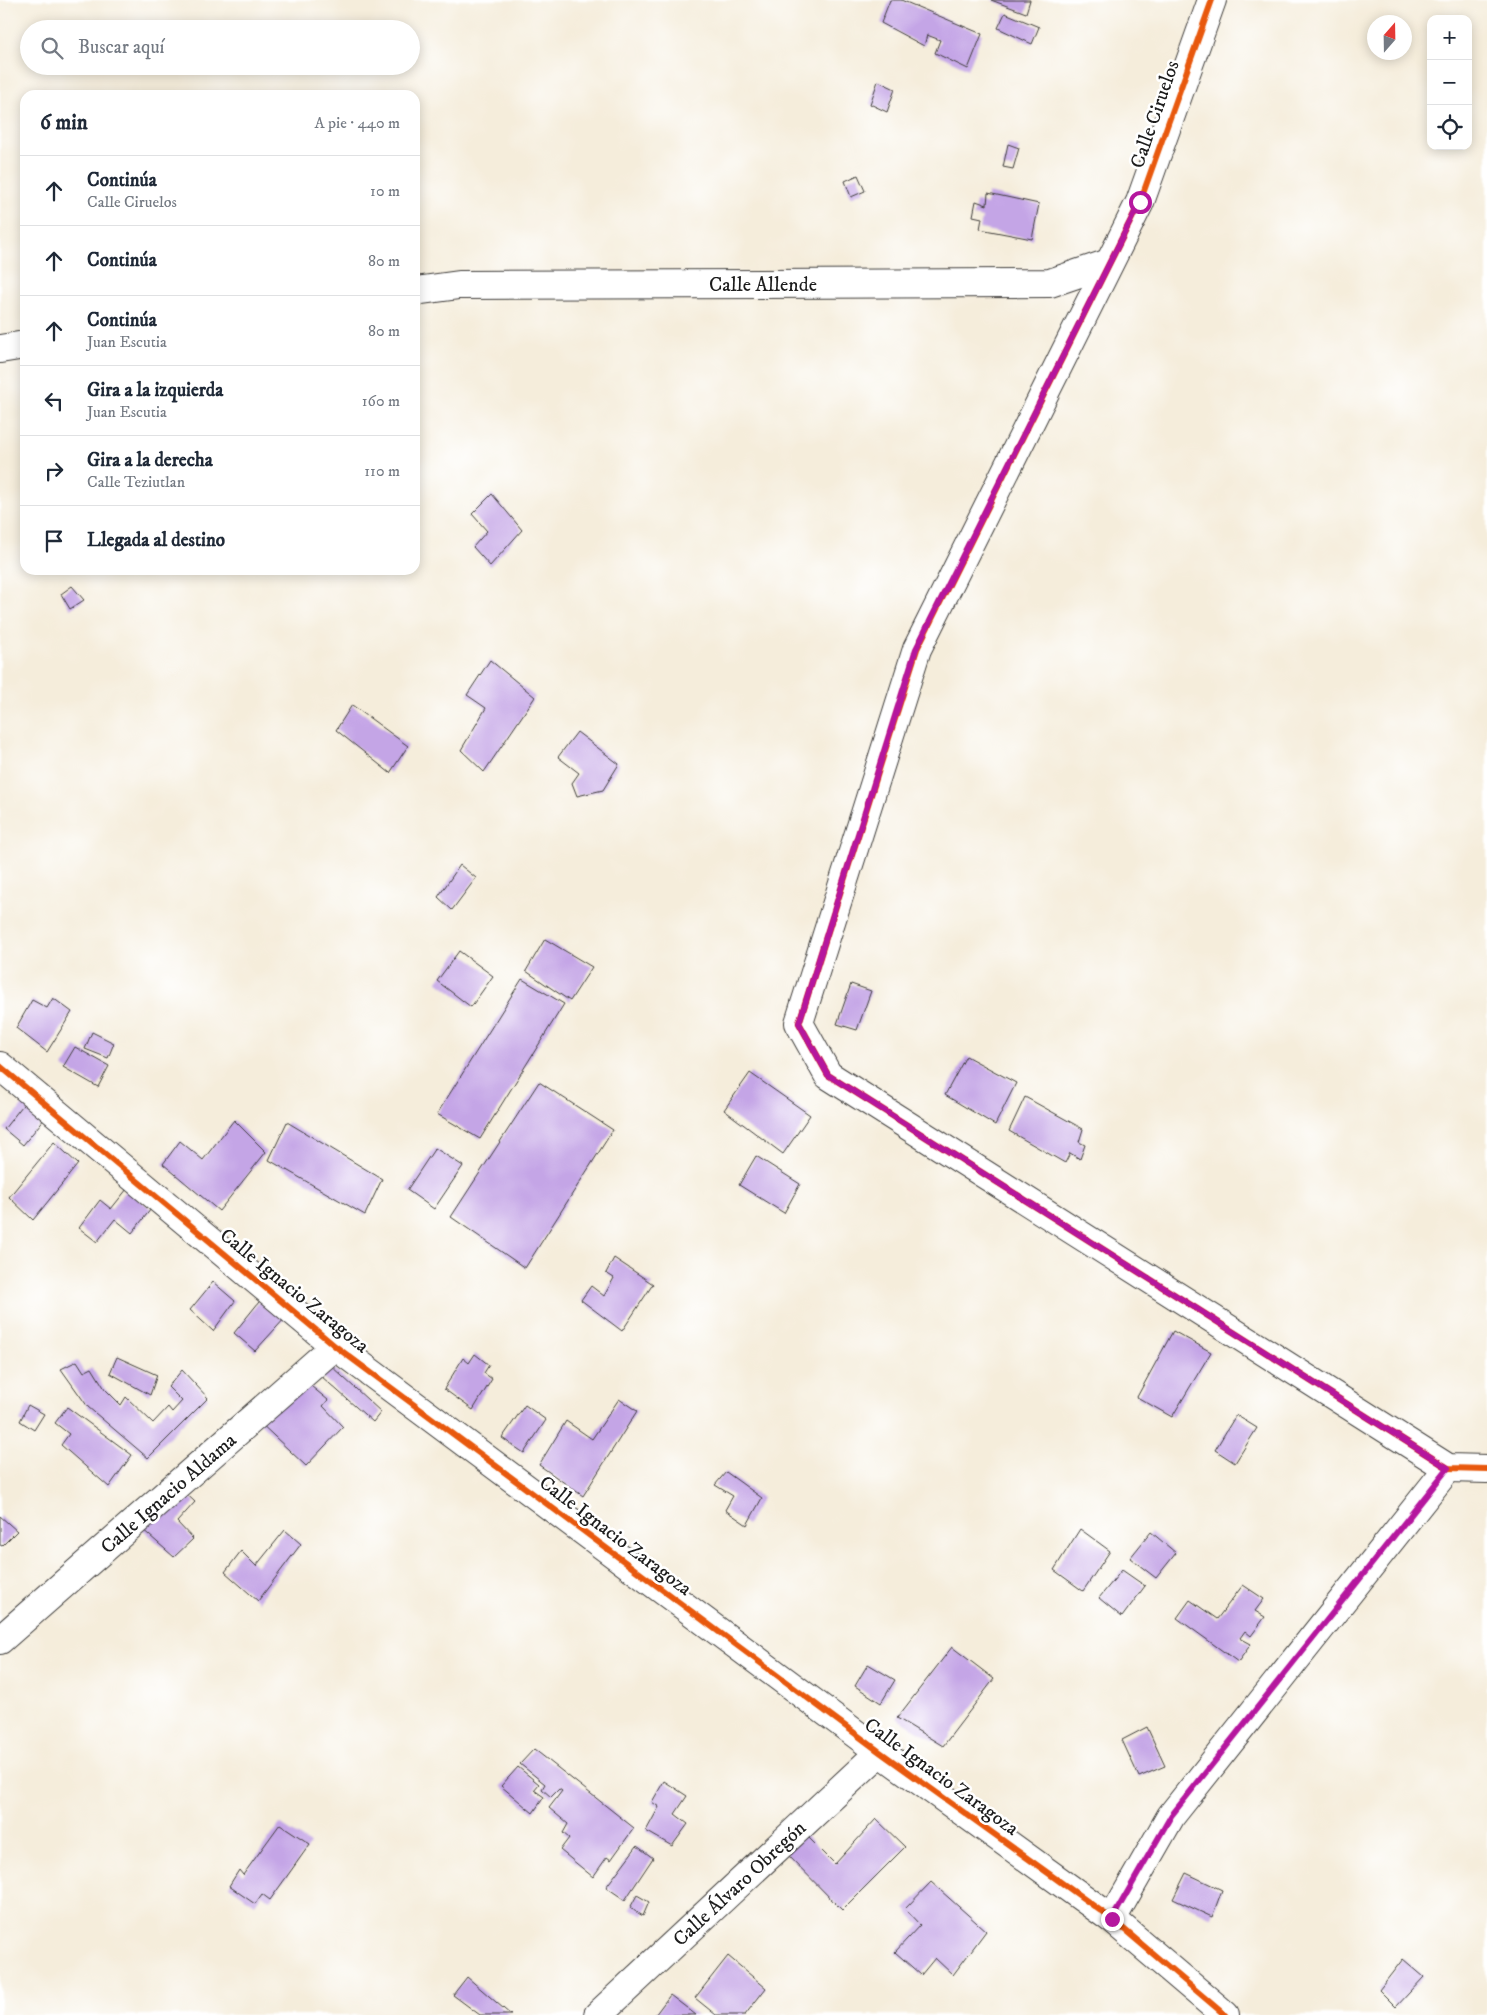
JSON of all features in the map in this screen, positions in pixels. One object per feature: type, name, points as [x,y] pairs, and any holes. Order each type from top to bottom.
[{"type":"street","name":"Calle Ciruelos","points":[[1212,0],[1140,202],[916,649],[799,1023],[828,1075],[1448,1468]]},
{"type":"street","name":"Calle Allende","points":[[420,291],[459,285],[1050,283],[1108,263]]},
{"type":"street","points":[[0,349],[20,346]]},
{"type":"street","name":"Calle Ignacio Zaragoza","points":[[0,1066],[335,1346],[880,1752],[1112,1919],[1225,2015]]},
{"type":"street","name":"Calle Ignacio Aldama","points":[[0,1640],[335,1346]]},
{"type":"street","points":[[1112,1919],[1171,1816],[1448,1468],[1487,1469]]},
{"type":"street","name":"Calle Álvaro Obregón","points":[[598,2015],[880,1752]]},
{"type":"building","points":[[890,0],[901,0],[982,34],[968,69],[935,53],[940,40],[927,35],[924,46],[881,23]]},
{"type":"building","points":[[991,0],[1030,0],[1026,13]]},
{"type":"building","points":[[1005,13],[1039,27],[1032,44],[998,28]]},
{"type":"building","points":[[878,81],[895,89],[887,112],[870,104]]},
{"type":"building","points":[[1008,144],[1019,148],[1013,169],[1003,167]]},
{"type":"building","points":[[858,175],[865,191],[851,197],[845,181]]},
{"type":"building","points":[[988,193],[1039,204],[1032,239],[980,229],[982,218],[973,216],[976,201],[987,205]]},
{"type":"building","points":[[492,494],[522,530],[490,566],[473,547],[487,531],[472,514]]},
{"type":"building","points":[[72,586],[84,600],[70,609],[61,594]]},
{"type":"building","points":[[490,660],[535,697],[484,772],[461,750],[486,708],[467,695]]},
{"type":"building","points":[[352,705],[408,746],[390,773],[336,730]]},
{"type":"building","points":[[577,732],[619,764],[603,790],[577,796],[572,783],[579,773],[558,757]]},
{"type":"building","points":[[460,865],[476,878],[452,910],[438,897]]},
{"type":"building","points":[[545,939],[592,967],[570,1001],[526,971]]},
{"type":"building","points":[[459,951],[493,976],[471,1007],[437,981]]},
{"type":"building","points":[[522,979],[564,1004],[480,1139],[437,1114]]},
{"type":"building","points":[[851,984],[871,991],[857,1030],[837,1024]]},
{"type":"building","points":[[53,998],[72,1012],[47,1052],[16,1028],[32,1000],[47,1008]]},
{"type":"building","points":[[92,1032],[114,1043],[108,1058],[85,1049]]},
{"type":"building","points":[[75,1047],[109,1066],[98,1087],[63,1067]]},
{"type":"building","points":[[966,1056],[1016,1083],[995,1125],[945,1095]]},
{"type":"building","points":[[750,1073],[810,1115],[783,1154],[724,1110]]},
{"type":"building","points":[[539,1082],[613,1130],[525,1268],[451,1217]]},
{"type":"building","points":[[1025,1097],[1083,1129],[1079,1142],[1085,1145],[1080,1159],[1070,1153],[1065,1163],[1009,1131]]},
{"type":"building","points":[[26,1101],[45,1118],[23,1145],[4,1129]]},
{"type":"building","points":[[234,1120],[266,1152],[219,1211],[163,1164],[180,1141],[203,1160]]},
{"type":"building","points":[[287,1122],[382,1179],[365,1215],[269,1160]]},
{"type":"building","points":[[54,1142],[78,1164],[33,1220],[9,1197]]},
{"type":"building","points":[[435,1148],[463,1166],[434,1209],[407,1190]]},
{"type":"building","points":[[756,1156],[800,1184],[784,1213],[739,1185]]},
{"type":"building","points":[[127,1189],[151,1209],[132,1233],[115,1219],[97,1242],[79,1228],[100,1200],[111,1209]]},
{"type":"building","points":[[614,1258],[653,1284],[622,1331],[581,1300],[591,1286],[604,1296],[614,1278],[606,1273]]},
{"type":"building","points":[[213,1282],[235,1301],[213,1331],[190,1310]]},
{"type":"building","points":[[263,1297],[286,1317],[255,1351],[234,1333]]},
{"type":"building","points":[[1173,1331],[1211,1352],[1172,1417],[1137,1397]]},
{"type":"building","points":[[475,1354],[489,1365],[484,1373],[492,1379],[473,1410],[444,1389],[463,1358],[469,1363]]},
{"type":"building","points":[[117,1357],[157,1375],[150,1395],[110,1373]]},
{"type":"building","points":[[77,1361],[84,1372],[92,1368],[105,1389],[121,1405],[126,1397],[153,1423],[168,1407],[172,1412],[182,1401],[168,1387],[182,1370],[208,1398],[148,1458],[88,1407],[61,1369]]},
{"type":"building","points":[[330,1365],[381,1412],[373,1422],[321,1376]]},
{"type":"building","points":[[306,1382],[328,1400],[323,1406],[343,1427],[306,1466],[258,1421]]},
{"type":"building","points":[[619,1399],[637,1411],[583,1496],[539,1465],[566,1421],[592,1439]]},
{"type":"building","points":[[28,1405],[44,1414],[34,1430],[20,1421]]},
{"type":"building","points":[[525,1405],[546,1420],[524,1453],[502,1438]]},
{"type":"building","points":[[67,1407],[132,1455],[109,1487],[61,1445],[69,1434],[55,1423]]},
{"type":"building","points":[[1236,1415],[1257,1428],[1235,1463],[1215,1450]]},
{"type":"building","points":[[726,1472],[762,1498],[747,1525],[725,1510],[733,1496],[715,1485]]},
{"type":"building","points":[[179,1487],[195,1502],[177,1522],[193,1539],[174,1557],[141,1528]]},
{"type":"building","points":[[0,1516],[17,1531],[2,1546],[0,1545]]},
{"type":"building","points":[[1080,1529],[1110,1551],[1083,1591],[1054,1570]]},
{"type":"building","points":[[285,1530],[301,1544],[258,1601],[225,1572],[241,1551],[256,1566]]},
{"type":"building","points":[[1151,1532],[1176,1553],[1156,1578],[1130,1558]]},
{"type":"building","points":[[1122,1570],[1145,1586],[1122,1617],[1099,1598]]},
{"type":"building","points":[[1243,1585],[1264,1599],[1255,1611],[1265,1617],[1251,1636],[1245,1631],[1240,1638],[1251,1644],[1238,1662],[1177,1618],[1190,1600],[1217,1619]]},
{"type":"building","points":[[952,1647],[994,1679],[943,1746],[897,1718]]},
{"type":"building","points":[[868,1664],[895,1680],[881,1703],[855,1686]]},
{"type":"building","points":[[1147,1727],[1165,1766],[1139,1777],[1122,1740]]},
{"type":"building","points":[[534,1749],[634,1828],[611,1860],[607,1857],[593,1877],[560,1850],[569,1838],[563,1833],[568,1824],[549,1808],[562,1791],[559,1789],[551,1797],[542,1789],[545,1784],[520,1764]]},
{"type":"building","points":[[518,1767],[539,1784],[534,1790],[544,1797],[533,1813],[501,1786]]},
{"type":"building","points":[[664,1781],[687,1796],[675,1814],[688,1824],[672,1846],[646,1831],[659,1807],[652,1802]]},
{"type":"building","points":[[876,1819],[905,1847],[842,1910],[782,1849],[802,1831],[835,1864]]},
{"type":"building","points":[[280,1824],[310,1844],[270,1900],[262,1894],[255,1904],[229,1886],[239,1870],[243,1875]]},
{"type":"building","points":[[637,1846],[653,1858],[625,1900],[606,1887]]},
{"type":"building","points":[[1186,1873],[1222,1890],[1212,1917],[1173,1899]]},
{"type":"building","points":[[931,1882],[986,1931],[953,1975],[935,1958],[921,1975],[895,1952],[920,1925],[905,1909]]},
{"type":"building","points":[[637,1895],[649,1902],[643,1916],[630,1908]]},
{"type":"building","points":[[728,1956],[766,1988],[745,2015],[716,2015],[695,1998]]},
{"type":"building","points":[[1403,1959],[1424,1977],[1396,2007],[1379,1990]]},
{"type":"building","points":[[467,1977],[511,2015],[480,2015],[453,1995]]},
{"type":"building","points":[[670,1995],[696,2015],[655,2015]]},
{"type":"cycle path","points":[[1212,0],[1140,202],[917,649],[799,1023],[828,1075],[1448,1468],[1487,1469]]},
{"type":"cycle path","points":[[0,1066],[335,1346],[880,1752],[1112,1919],[1225,2015]]},
{"type":"route","points":[[1112,1919],[1171,1816],[1448,1468],[828,1075],[799,1023],[916,649],[1140,202]]}]
